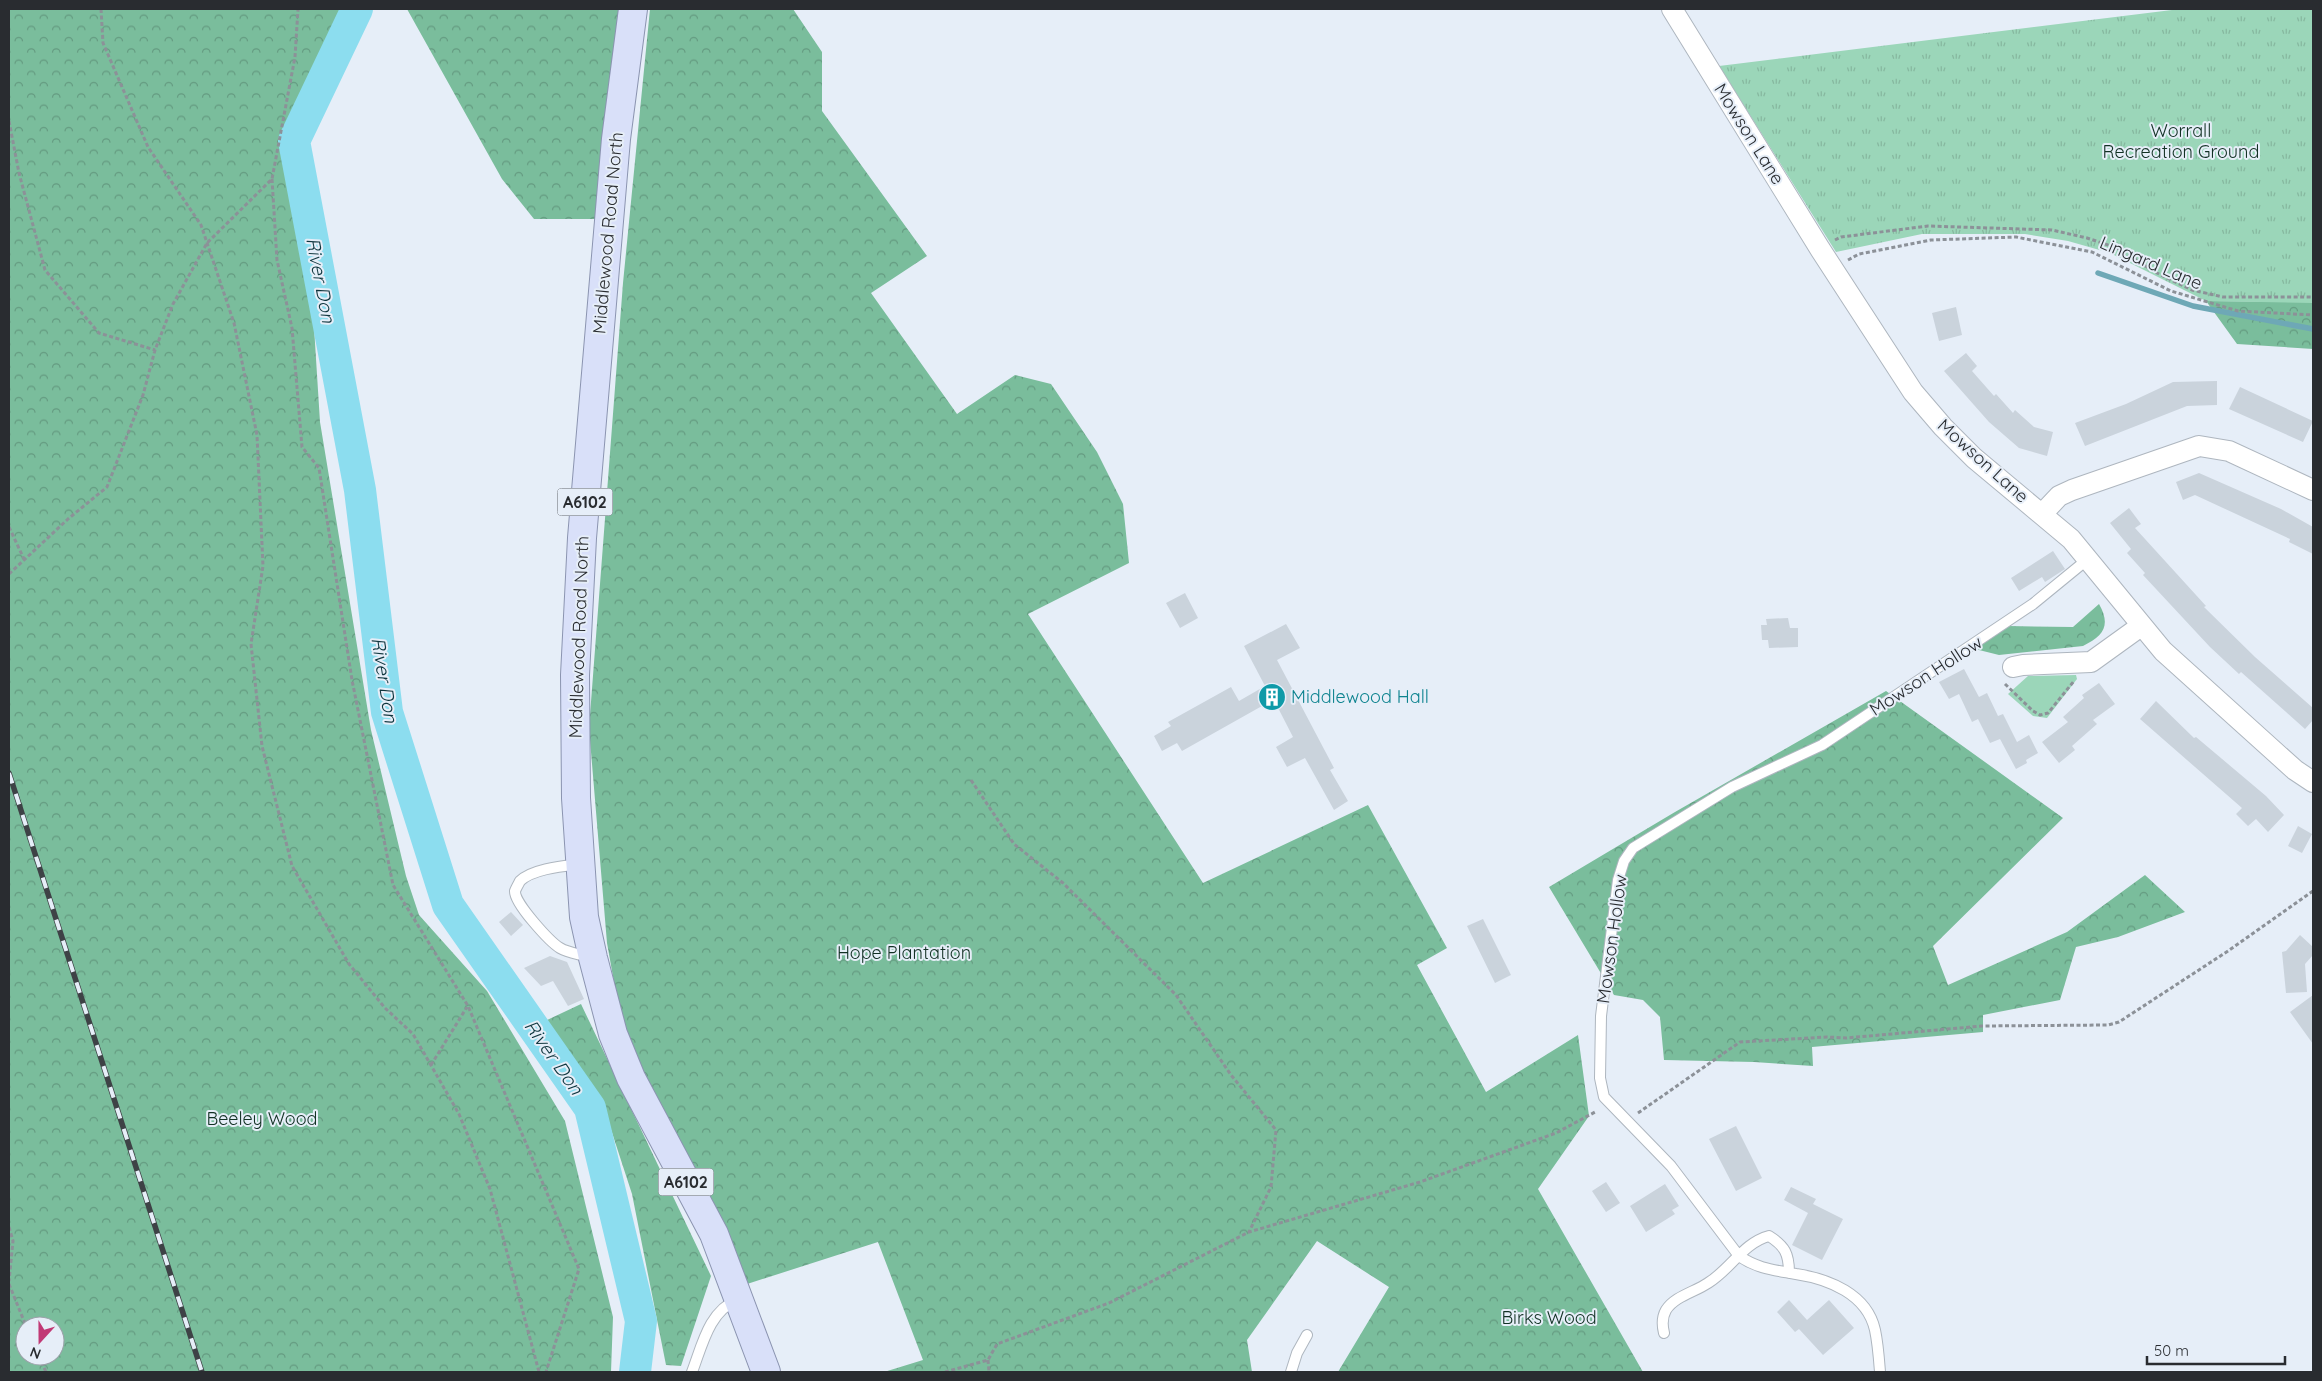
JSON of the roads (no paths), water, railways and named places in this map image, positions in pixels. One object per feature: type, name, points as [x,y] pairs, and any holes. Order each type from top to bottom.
[{"type":"main road","name":"Middlewood Road North","points":[[632,9],[616,139],[582,538],[575,675],[576,798],[584,917],[592,958],[613,1034],[631,1078],[714,1234],[739,1299]]},
{"type":"main road","name":"A6102","points":[[739,1299],[766,1372]]},
{"type":"street","name":"Mowson Lane","points":[[1672,9],[1820,249],[1913,392],[1974,458],[2071,539],[2163,651],[2294,770],[2313,782]]},
{"type":"street","points":[[2042,514],[2060,496],[2072,490],[2199,446],[2229,451],[2313,490]]},
{"type":"street","points":[[2013,667],[2090,662],[2100,658],[2141,626]]},
{"type":"lane","name":"Mowson Hollow","points":[[1880,1372],[1875,1329],[1868,1313],[1857,1300],[1831,1283],[1816,1277],[1768,1270],[1750,1264],[1739,1256],[1671,1166],[1604,1097],[1600,1078],[1601,1016],[1618,880],[1624,861],[1632,848],[1732,787],[1822,745],[2025,609],[2088,559]]},
{"type":"lane","points":[[580,864],[552,868],[528,876],[519,882],[515,891],[518,901],[552,943],[561,949],[592,958]]},
{"type":"lane","points":[[1664,1333],[1662,1324],[1666,1310],[1682,1297],[1708,1283],[1756,1240],[1770,1236],[1782,1244],[1789,1258],[1789,1273]]},
{"type":"lane","points":[[692,1372],[704,1340],[718,1313],[727,1304],[739,1299]]},
{"type":"lane","points":[[1291,1372],[1297,1353],[1307,1335]]},
{"type":"waterway","name":"River Don","points":[[357,9],[294,141],[360,490],[387,712],[448,905],[590,1108],[641,1321],[635,1372]]},
{"type":"waterway","points":[[2098,273],[2193,306],[2313,329]]},
{"type":"railway","points":[[9,773],[202,1372]]},
{"type":"place","name":"Middlewood Hall","points":[[1272,697]]},
{"type":"park label","name":"Worrall Recreation Ground","points":[[2181,141]]},
{"type":"park label","name":"Hope Plantation","points":[[904,953]]},
{"type":"park label","name":"Beeley Wood","points":[[262,1119]]},
{"type":"park label","name":"Birks Wood","points":[[1549,1318]]}]
